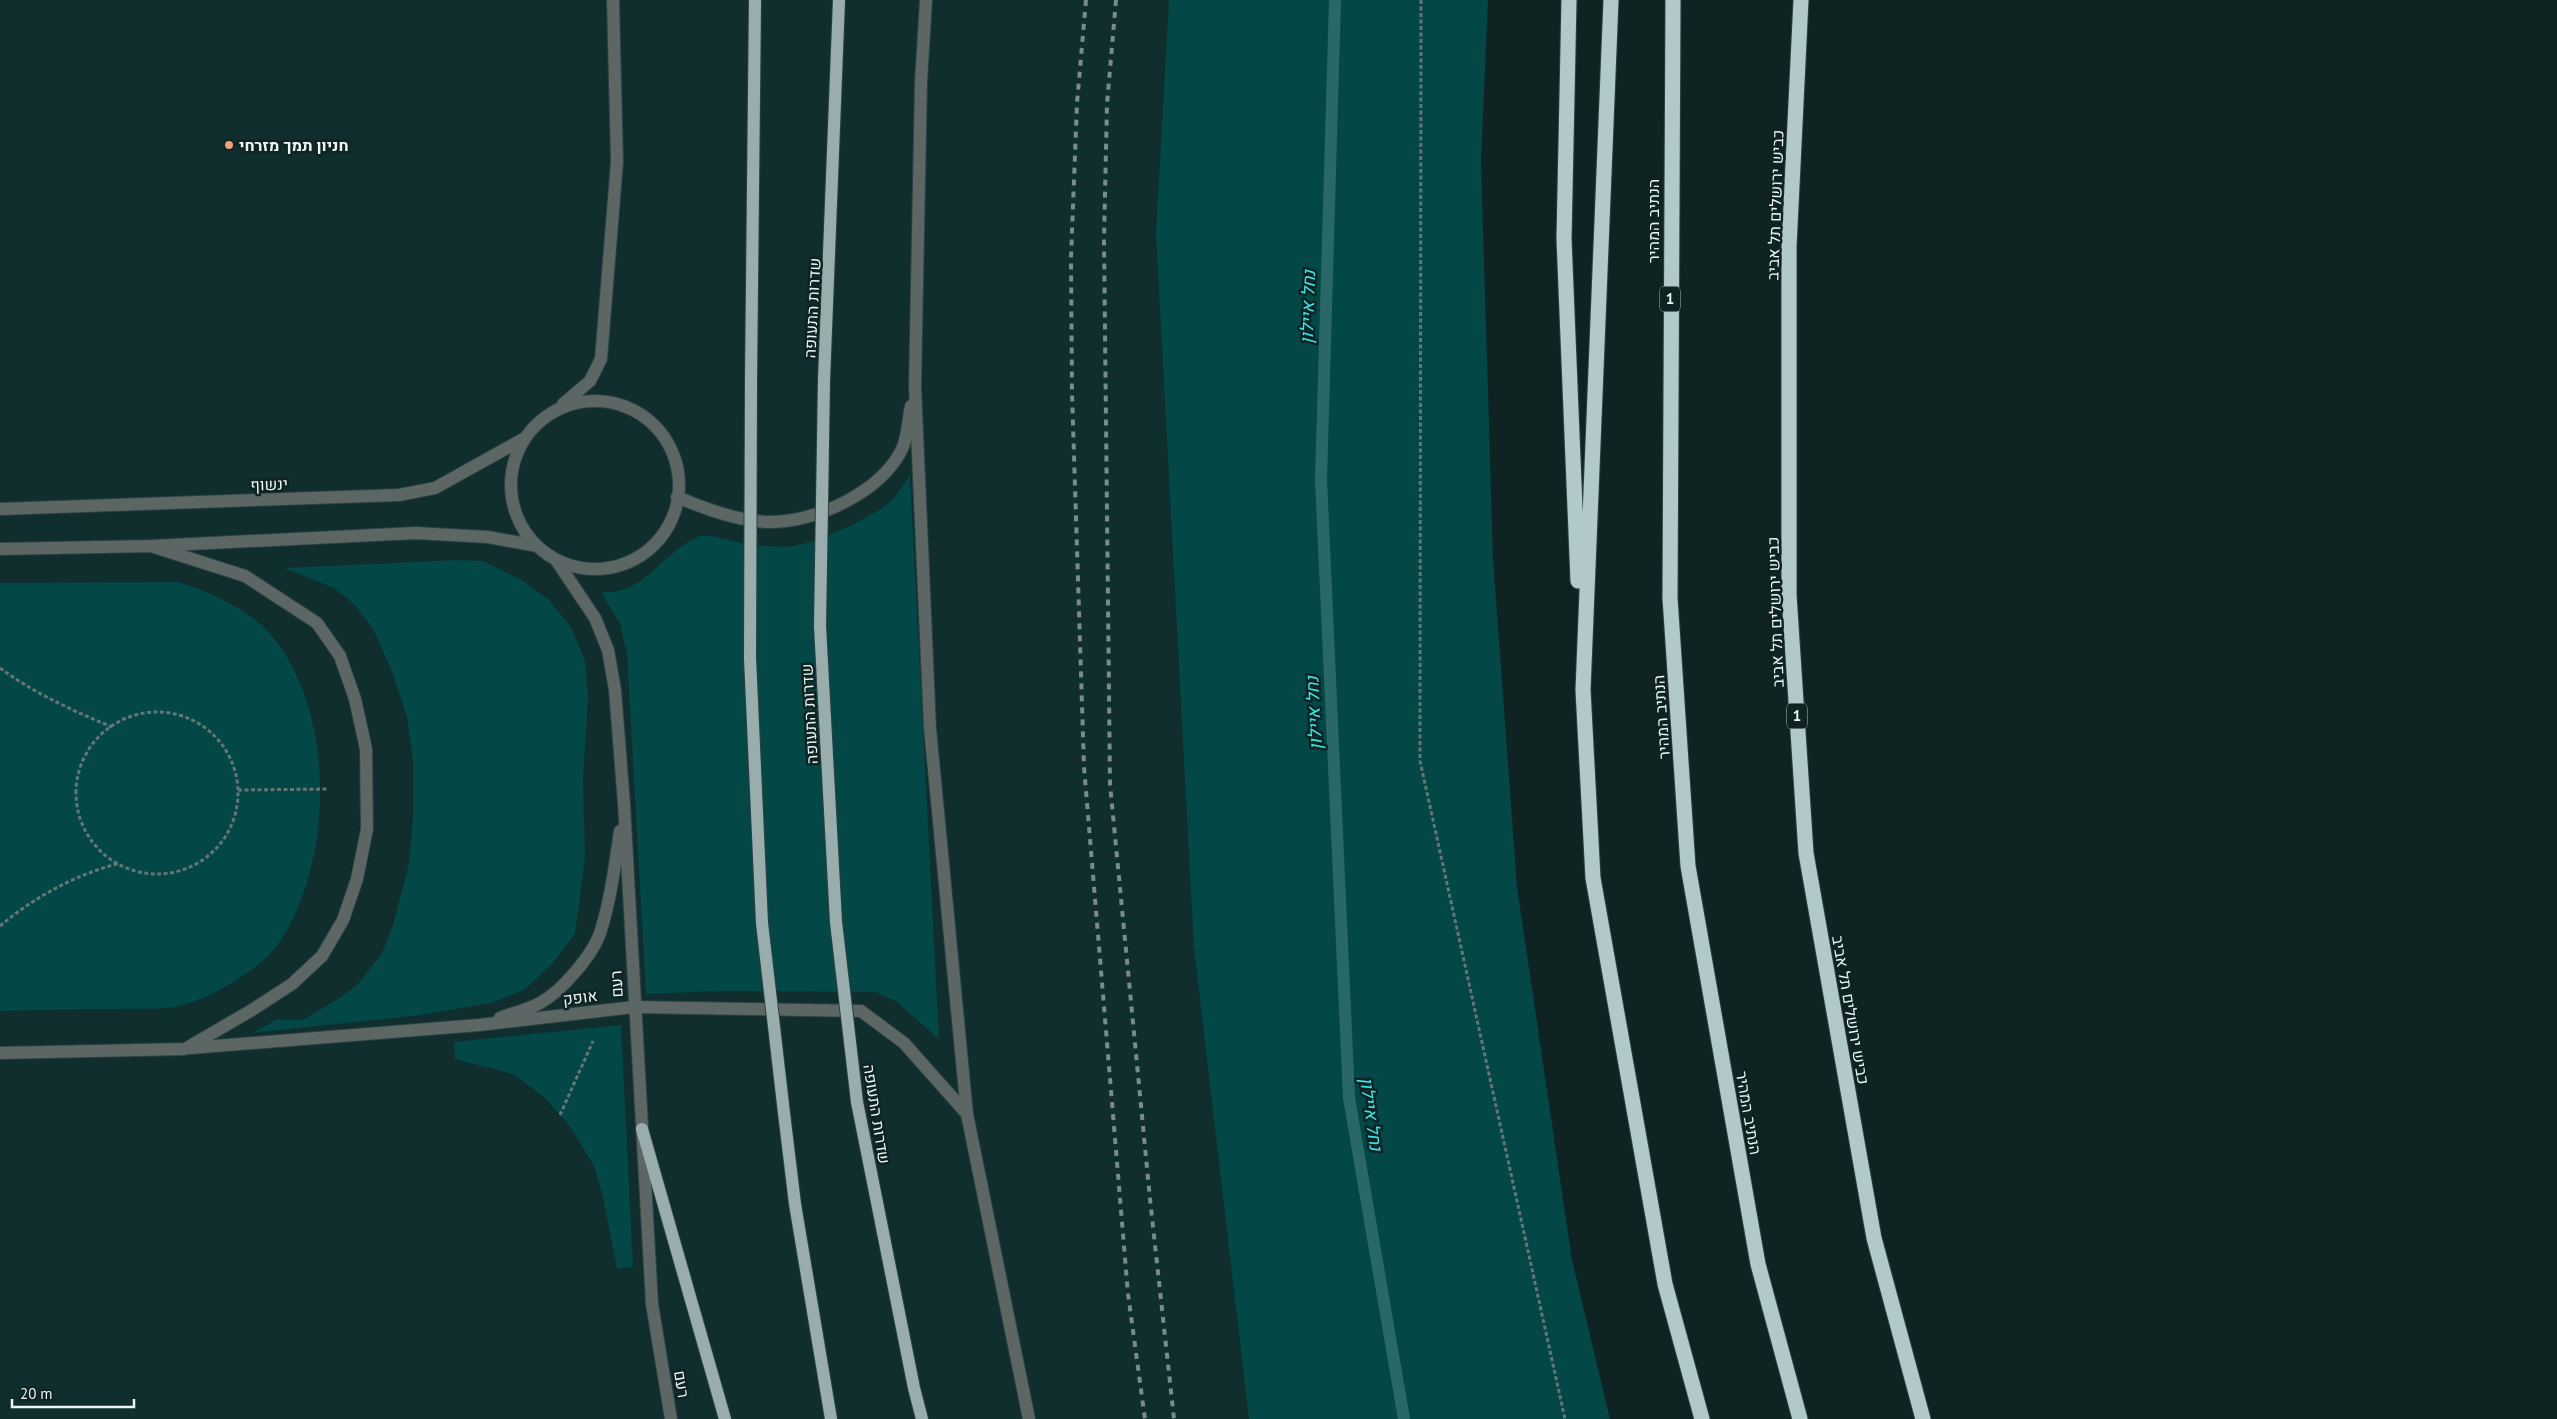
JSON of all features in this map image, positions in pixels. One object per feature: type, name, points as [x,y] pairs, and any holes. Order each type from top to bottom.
[{"type":"highway","points":[[1569,0],[1564,239],[1593,878],[1665,1284],[1702,1419]]},
{"type":"highway","points":[[1583,690],[1611,0]]},
{"type":"highway","name":"הנתיב המהיר","points":[[1673,0],[1670,598],[1688,866],[1758,1264],[1800,1419]]},
{"type":"highway","name":"כביש ירושלים תל אביב","points":[[1801,0],[1789,247],[1789,595],[1806,853],[1874,1238],[1924,1419]]},
{"type":"main road","points":[[755,0],[750,380],[750,658],[762,923],[795,1204],[831,1419]]},
{"type":"main road","name":"שדרות התעופה","points":[[839,0],[824,380],[820,626],[836,922],[857,1102],[904,1340],[922,1419]]},
{"type":"main road","points":[[642,1129],[725,1419]]},
{"type":"street","points":[[555,410],[573,402],[590,401],[615,404],[638,413],[657,428],[670,449],[678,472],[678,497],[672,519],[660,539],[643,554],[623,565],[593,569],[578,568],[556,560],[537,546],[522,528],[513,506],[510,482],[514,459],[525,438],[543,418],[590,381],[601,359],[617,162],[613,0]]},
{"type":"street","points":[[926,0],[921,82],[915,386],[930,728],[967,1114],[1029,1419]]},
{"type":"street","points":[[678,497],[710,511],[769,522],[811,515],[849,500],[881,478],[902,450],[915,386]]},
{"type":"street","name":"ינשוף","points":[[0,509],[399,495],[435,488],[525,438]]},
{"type":"street","points":[[0,549],[151,546],[415,533],[488,537],[537,546]]},
{"type":"street","points":[[151,546],[246,576],[317,623],[340,656],[355,699],[366,749],[367,829],[357,879],[342,920],[322,956],[292,984],[185,1049]]},
{"type":"street","name":"רעם","points":[[556,560],[595,618],[608,650],[615,690],[624,804],[652,1304],[671,1419]]},
{"type":"street","points":[[480,1025],[539,1003],[558,989],[581,964],[601,932],[610,893],[624,804]]},
{"type":"street","name":"אופק","points":[[0,1054],[185,1049],[480,1025],[634,1007],[862,1011],[904,1043],[967,1114]]},
{"type":"path","points":[[1421,0],[1420,761],[1565,1419]]},
{"type":"path","points":[[0,668],[16,680],[62,705],[112,727]]},
{"type":"path","points":[[149,713],[175,713],[192,719],[223,744],[232,763],[238,790],[230,829],[218,846],[199,862],[180,871],[155,876],[120,863],[102,853],[90,840],[82,823],[77,803],[78,784],[83,762],[95,742],[112,727],[126,719],[149,713]]},
{"type":"path","points":[[238,790],[329,789]]},
{"type":"path","points":[[0,926],[45,893],[82,876],[120,863]]},
{"type":"path","points":[[560,1115],[596,1034]]},
{"type":"shaded area","points":[[0,0],[1271,0],[1334,1419],[0,1419]]},
{"type":"shaded area","points":[[1169,0],[1488,0],[1481,161],[1493,558],[1517,887],[1572,1260],[1610,1419],[1249,1419],[1194,948],[1156,233]]},
{"type":"shaded area","points":[[910,475],[939,1039],[897,1002],[876,992],[722,991],[646,994],[627,654],[620,624],[601,592],[617,591],[630,587],[642,580],[686,543],[704,535],[776,547],[793,546],[817,540],[876,512],[895,497]]},
{"type":"shaded area","points":[[458,560],[483,561],[522,580],[548,599],[571,627],[585,660],[588,697],[583,779],[585,858],[575,934],[551,965],[524,990],[491,1003],[421,1015],[252,1033],[276,1020],[303,1020],[341,997],[358,984],[382,953],[393,925],[409,864],[413,817],[413,761],[407,717],[393,674],[373,629],[355,605],[334,588],[284,568]]},
{"type":"shaded area","points":[[178,582],[206,592],[234,606],[270,633],[297,677],[310,712],[318,751],[320,792],[318,832],[310,871],[298,908],[281,940],[260,963],[226,986],[189,1003],[160,1008],[0,1011],[0,583]]},
{"type":"shaded area","points":[[621,1025],[633,1267],[617,1268],[603,1197],[594,1166],[569,1125],[544,1097],[513,1074],[455,1059],[454,1042]]},
{"type":"waterway","name":"נחל איילון","points":[[1335,0],[1321,480],[1349,1098],[1404,1419]]},
{"type":"railway","points":[[1086,0],[1077,103],[1071,258],[1072,393],[1084,767],[1128,1294],[1145,1419]]},
{"type":"railway","points":[[1116,0],[1107,104],[1104,240],[1110,784],[1150,1199],[1174,1419]]},
{"type":"place","name":"חניון תמך מזרחי","points":[[229,145]]}]
